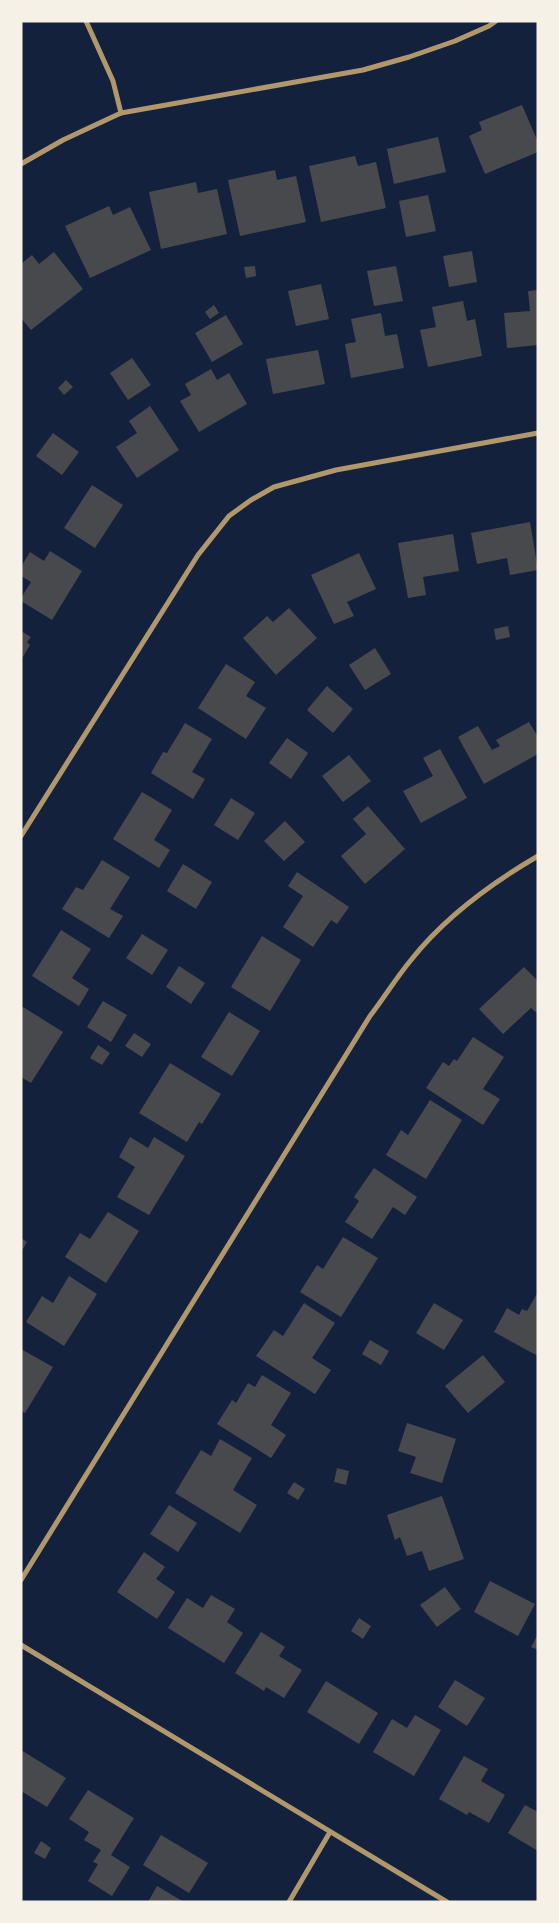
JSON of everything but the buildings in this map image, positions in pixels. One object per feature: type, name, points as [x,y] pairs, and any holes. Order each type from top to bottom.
[{"type":"street","points":[[86,21],[113,81],[121,113]]},
{"type":"street","points":[[21,164],[62,140],[121,113],[363,70],[446,44],[489,26],[496,21]]},
{"type":"street","points":[[21,836],[198,555],[229,516],[251,500],[274,487],[336,470],[538,433]]},
{"type":"street","points":[[21,1580],[370,1016],[411,960],[436,932],[468,902],[538,856]]},
{"type":"street","points":[[21,1645],[447,1902]]},
{"type":"street","points":[[289,1902],[330,1832]]}]
